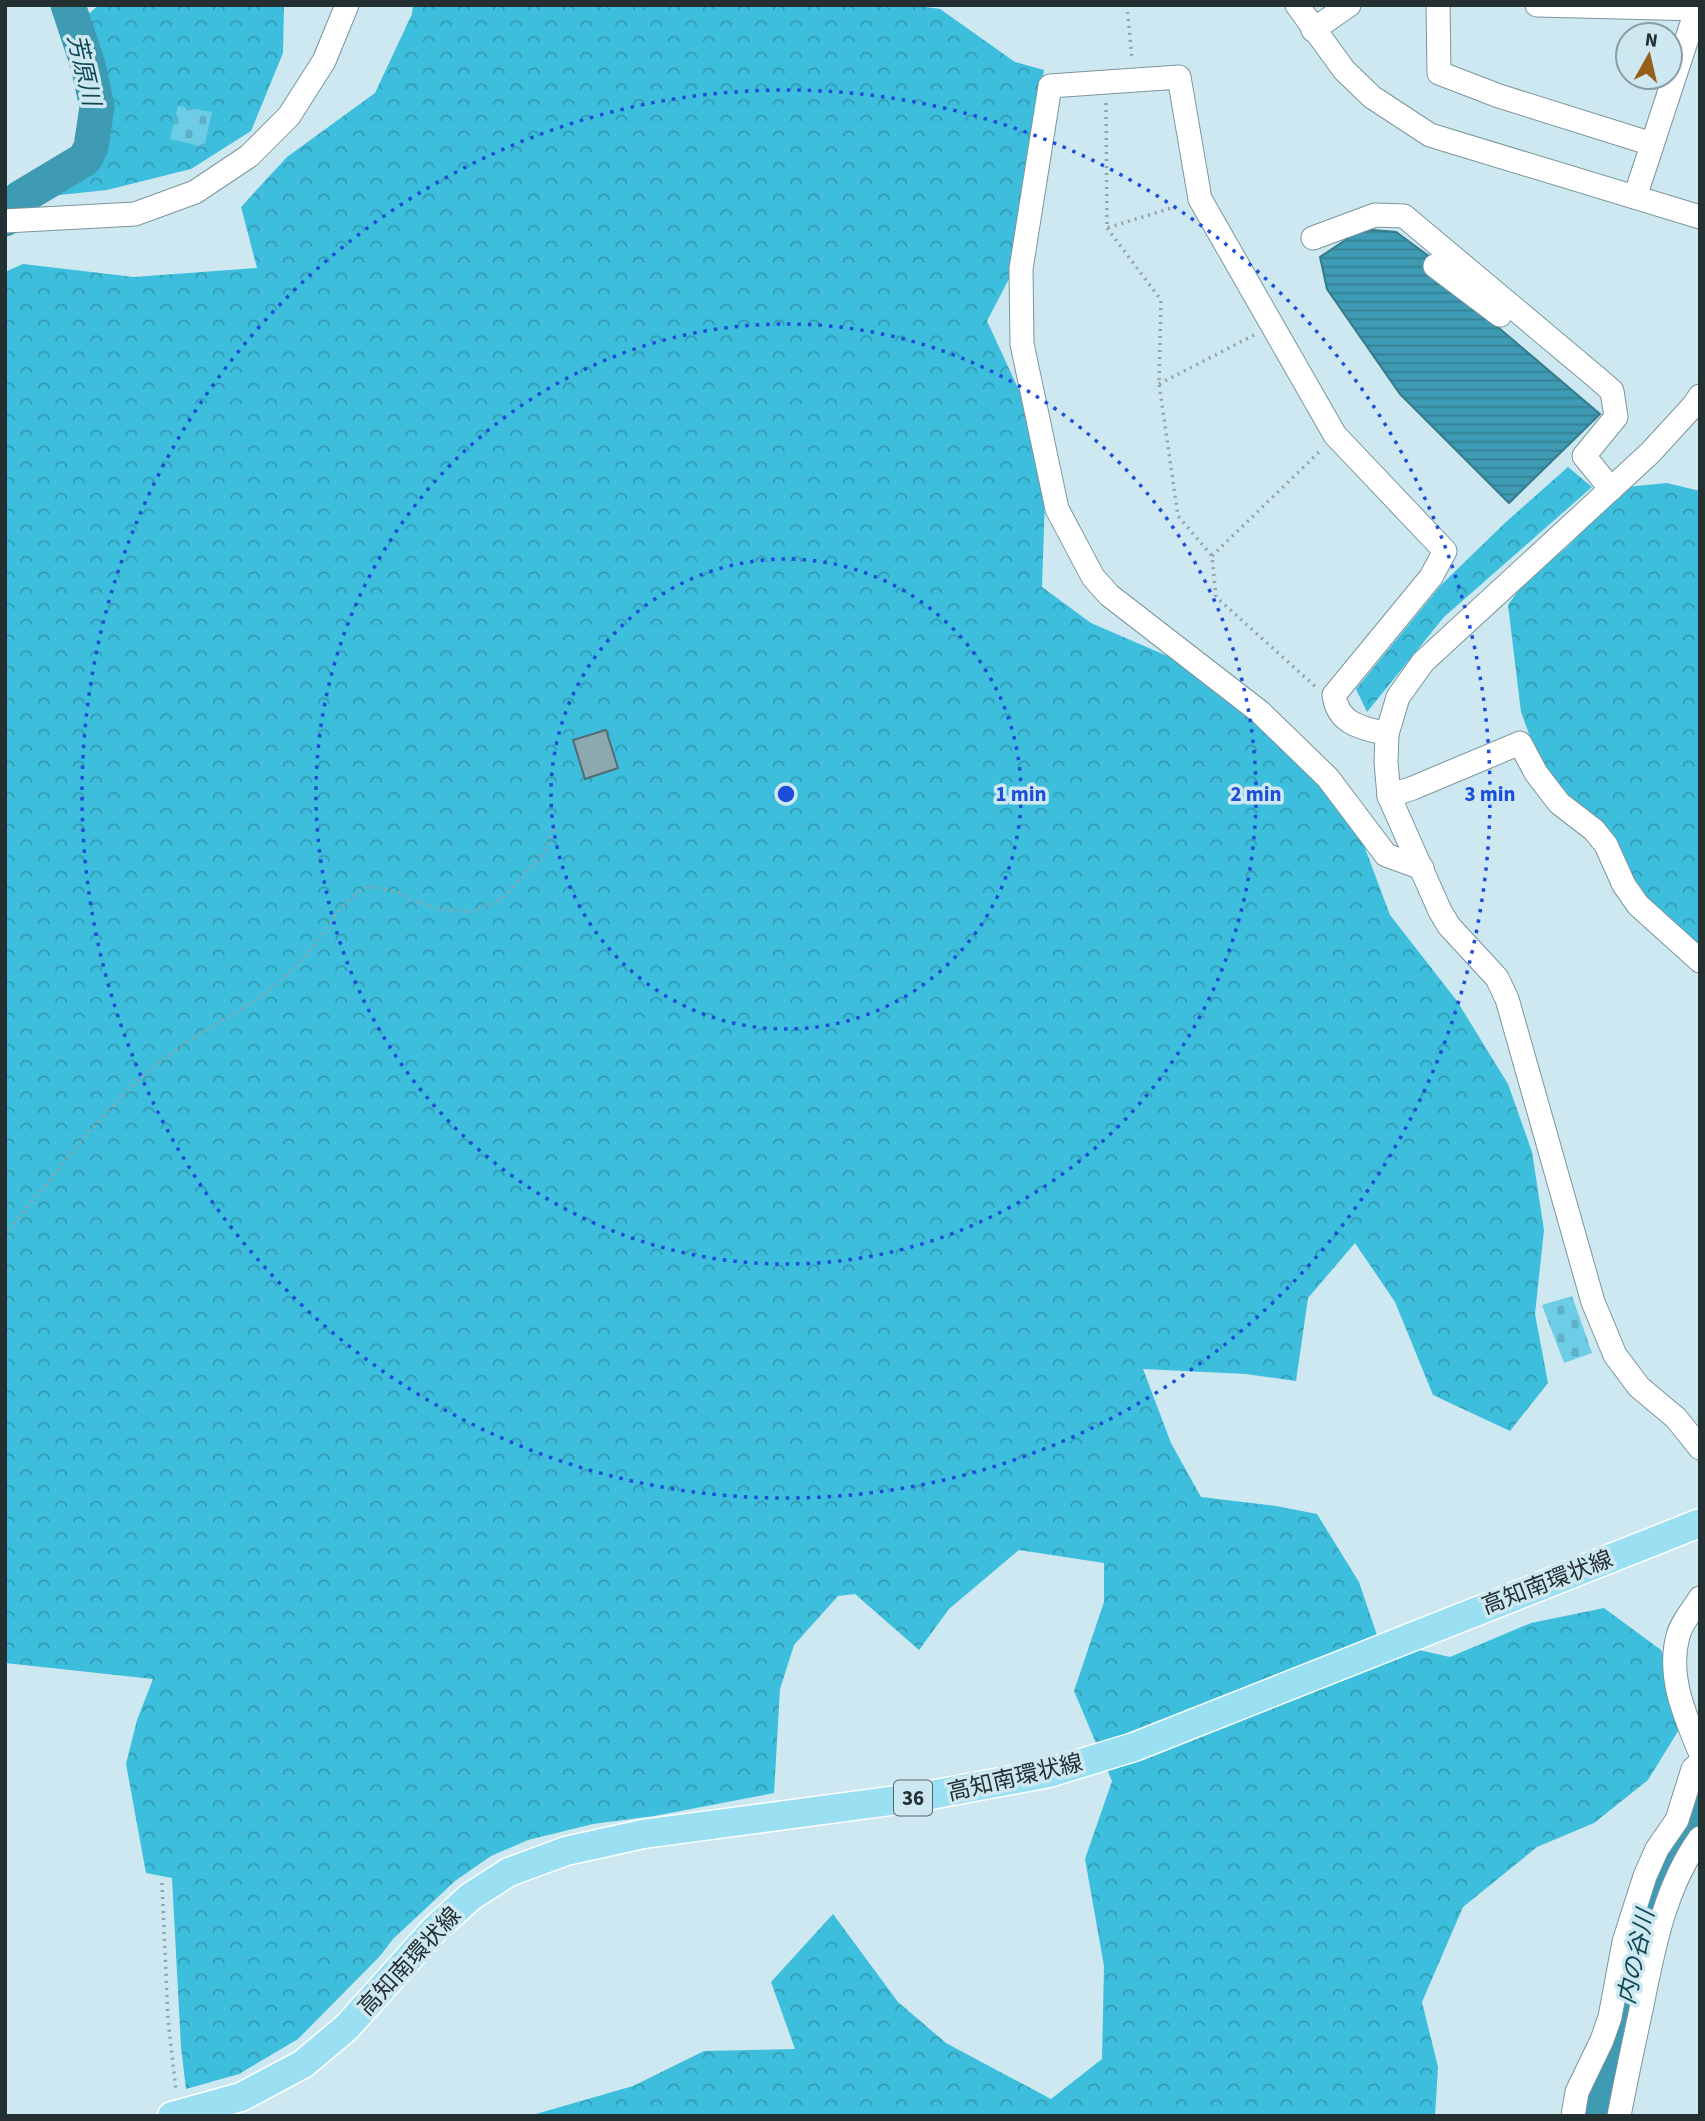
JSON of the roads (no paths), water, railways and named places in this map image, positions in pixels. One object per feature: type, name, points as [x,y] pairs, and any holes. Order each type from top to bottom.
[{"type":"main road","name":"高知南環状線","points":[[175,2115],[241,2097],[303,2064],[346,2028],[434,1930],[470,1897],[509,1872],[566,1851],[643,1834],[920,1797],[1049,1773],[1135,1747],[1700,1523]]},
{"type":"street","points":[[5,221],[135,214],[195,192],[249,156],[289,116],[324,61],[347,5]]},
{"type":"street","points":[[1297,5],[1344,70],[1372,97],[1430,135],[1700,217]]},
{"type":"street","points":[[1313,30],[1349,5]]},
{"type":"street","points":[[1438,5],[1439,74],[1499,96],[1652,144]]},
{"type":"street","points":[[1537,5],[1698,7],[1635,197]]},
{"type":"street","points":[[1387,734],[1357,728],[1336,708],[1334,695],[1431,577],[1445,551],[1335,435],[1200,199],[1179,77],[1049,86],[1021,269],[1022,344],[1057,509],[1093,577],[1109,596],[1260,712],[1328,778],[1386,855],[1422,868]]},
{"type":"street","points":[[1314,238],[1375,215],[1404,216],[1595,376],[1612,391],[1616,416],[1584,456],[1611,489]]},
{"type":"street","points":[[1435,267],[1589,381],[1595,376]]},
{"type":"street","points":[[1700,396],[1695,405],[1650,453],[1423,662],[1398,698],[1387,734],[1386,762],[1389,796],[1440,911],[1449,926],[1497,978],[1507,999],[1594,1302],[1615,1355],[1639,1387],[1676,1418],[1700,1448]]},
{"type":"street","points":[[1389,796],[1520,743],[1536,774],[1559,803],[1594,830],[1606,845],[1624,886],[1638,905],[1699,959]]},
{"type":"street","points":[[1700,1598],[1678,1635],[1676,1657],[1679,1700],[1700,1752]]},
{"type":"street","points":[[1573,2116],[1577,2092],[1610,2017],[1624,1942],[1645,1876],[1657,1849],[1677,1819],[1693,1769],[1700,1763]]},
{"type":"street","points":[[1619,2116],[1650,1963],[1664,1909],[1684,1860],[1700,1838]]},
{"type":"waterway","name":"芳原川","points":[[5,219],[20,198],[85,159],[91,147],[97,107],[88,65],[68,5]]},
{"type":"waterway","name":"内の谷川","points":[[1588,2116],[1604,2080],[1623,2020],[1644,1910],[1669,1852],[1700,1806]]}]
